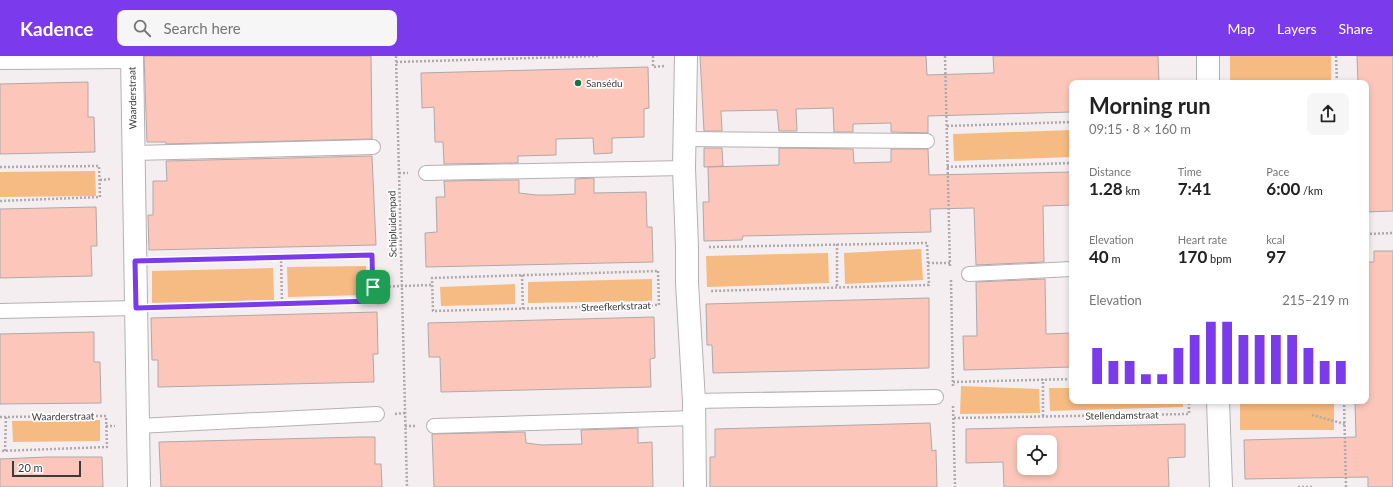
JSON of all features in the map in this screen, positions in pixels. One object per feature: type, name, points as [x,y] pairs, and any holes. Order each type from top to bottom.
[{"type":"street","points":[[686,56],[684,168],[694,409],[695,487]]},
{"type":"street","points":[[1208,56],[1208,80]]},
{"type":"street","name":"Waarderstraat","points":[[132,59],[140,487]]},
{"type":"street","points":[[1218,404],[1220,487]]},
{"type":"lane","points":[[0,62],[132,59]]},
{"type":"lane","points":[[684,139],[927,141]]},
{"type":"lane","points":[[133,153],[373,147]]},
{"type":"lane","points":[[426,173],[684,168]]},
{"type":"lane","points":[[969,274],[1069,269]]},
{"type":"lane","points":[[0,311],[136,308]]},
{"type":"lane","points":[[434,426],[694,409],[936,397]]},
{"type":"lane","points":[[138,426],[377,414]]},
{"type":"path","name":"Schipluidenpad","points":[[396,56],[407,487]]},
{"type":"path","points":[[396,62],[600,56]]},
{"type":"path","points":[[1336,56],[1337,80]]},
{"type":"path","points":[[947,126],[1069,122]]},
{"type":"path","points":[[947,167],[1069,163]]},
{"type":"path","points":[[0,167],[99,166],[100,198],[0,201]]},
{"type":"path","points":[[1369,234],[1393,233]]},
{"type":"path","points":[[687,247],[927,243],[929,285],[688,292]]},
{"type":"path","points":[[837,244],[837,288]]},
{"type":"path","points":[[135,261],[372,255],[373,287],[373,301],[136,308]]},
{"type":"path","points":[[281,257],[282,303]]},
{"type":"path","points":[[928,263],[950,262]]},
{"type":"path","name":"Streefkerkstraat","points":[[658,271],[659,305],[433,311],[432,285],[432,278],[658,271]]},
{"type":"path","points":[[522,275],[523,309]]},
{"type":"path","name":"Streefkerkstraat","points":[[373,287],[432,285]]},
{"type":"path","points":[[1043,379],[1043,416]]},
{"type":"path","points":[[953,382],[1069,379]]},
{"type":"path","name":"Stellendamstraat","points":[[954,418],[1189,414],[1189,404]]},
{"type":"path","points":[[1344,404],[1346,487]]},
{"type":"path","points":[[1312,415],[1345,424]]},
{"type":"path","name":"Waarderstraat","points":[[0,417],[106,416],[107,447],[0,451]]},
{"type":"path","points":[[5,451],[6,417]]},
{"type":"path","points":[[1298,487],[1313,487]]},
{"type":"shaded area","points":[[1230,56],[1331,56],[1331,80],[1230,80]]},
{"type":"shaded area","points":[[1069,130],[1069,157],[954,161],[953,134]]},
{"type":"shaded area","points":[[95,171],[96,196],[0,197],[0,172]]},
{"type":"shaded area","points":[[921,249],[923,280],[845,284],[844,253]]},
{"type":"shaded area","points":[[828,253],[829,283],[707,287],[706,256]]},
{"type":"shaded area","points":[[366,266],[366,295],[288,297],[287,267]]},
{"type":"shaded area","points":[[273,268],[274,300],[152,303],[152,271]]},
{"type":"shaded area","points":[[652,279],[652,301],[528,303],[528,282]]},
{"type":"shaded area","points":[[515,284],[515,304],[441,306],[440,287]]},
{"type":"shaded area","points":[[961,386],[1039,389],[1040,413],[960,414]]},
{"type":"shaded area","points":[[1049,388],[1069,388],[1069,404],[1183,404],[1183,407],[1050,411]]},
{"type":"shaded area","points":[[1240,404],[1334,404],[1334,430],[1240,430]]},
{"type":"shaded area","points":[[100,420],[100,441],[13,442],[12,421]]},
{"type":"building","points":[[144,56],[371,56],[372,139],[166,144],[166,142],[147,142]]},
{"type":"building","points":[[700,56],[926,56],[927,75],[994,73],[993,56],[1158,56],[1159,80],[1069,80],[1069,112],[928,116],[928,133],[891,132],[891,123],[853,124],[853,132],[834,132],[833,108],[796,109],[797,131],[779,131],[777,110],[721,111],[722,131],[704,131]]},
{"type":"building","points":[[1357,56],[1393,56],[1393,211],[1369,212],[1369,80],[1358,80]]},
{"type":"building","points":[[648,67],[649,108],[644,109],[644,137],[612,138],[612,153],[594,154],[593,138],[556,139],[556,155],[518,156],[518,163],[444,164],[443,142],[435,142],[434,107],[422,108],[421,73]]},
{"type":"building","points":[[88,82],[88,117],[94,117],[95,152],[0,154],[0,84]]},
{"type":"building","points":[[704,148],[722,148],[723,166],[704,167]]},
{"type":"building","points":[[779,148],[853,149],[854,163],[891,162],[891,149],[928,149],[929,175],[1069,172],[1069,205],[1043,206],[1044,262],[976,265],[974,208],[930,209],[931,232],[743,236],[742,240],[704,241],[703,202],[709,202],[708,167],[779,165]]},
{"type":"building","points":[[372,156],[376,245],[149,250],[148,215],[153,215],[153,181],[167,181],[166,161]]},
{"type":"building","points":[[594,178],[594,193],[646,192],[647,227],[652,227],[653,262],[426,267],[425,233],[437,232],[436,197],[445,197],[444,181],[519,180],[519,193],[551,195],[575,194],[575,179]]},
{"type":"building","points":[[96,207],[97,246],[91,246],[92,276],[0,278],[0,209]]},
{"type":"building","points":[[1374,251],[1393,251],[1393,487],[1368,487],[1368,477],[1245,479],[1244,440],[1356,437],[1355,404],[1369,404],[1369,262],[1374,262]]},
{"type":"building","points":[[1045,279],[1046,334],[1069,333],[1069,367],[964,370],[963,336],[977,336],[976,282]]},
{"type":"building","points":[[929,298],[929,368],[713,373],[712,345],[707,345],[706,304]]},
{"type":"building","points":[[377,312],[378,354],[373,354],[374,382],[158,387],[158,360],[152,360],[151,318]]},
{"type":"building","points":[[654,317],[655,358],[650,359],[651,387],[441,392],[440,357],[429,357],[428,323]]},
{"type":"building","points":[[94,332],[94,362],[100,362],[101,403],[0,404],[0,334]]},
{"type":"building","points":[[930,423],[932,451],[936,450],[937,487],[710,487],[710,457],[715,457],[715,429]]},
{"type":"building","points":[[1185,424],[1185,457],[1168,458],[1169,487],[1004,487],[1003,462],[966,463],[966,429]]},
{"type":"building","points":[[638,428],[638,443],[652,442],[653,487],[434,487],[432,434],[525,432],[526,443],[542,445],[582,444],[581,430]]},
{"type":"building","points":[[375,437],[375,464],[381,464],[382,487],[161,487],[159,442]]},
{"type":"building","points":[[102,457],[103,487],[0,487],[0,459]]},
{"type":"place","name":"Sansédu","points":[[578,83]]},
{"type":"route","points":[[372,255],[373,287],[373,301],[136,308],[135,261],[372,255]]}]
